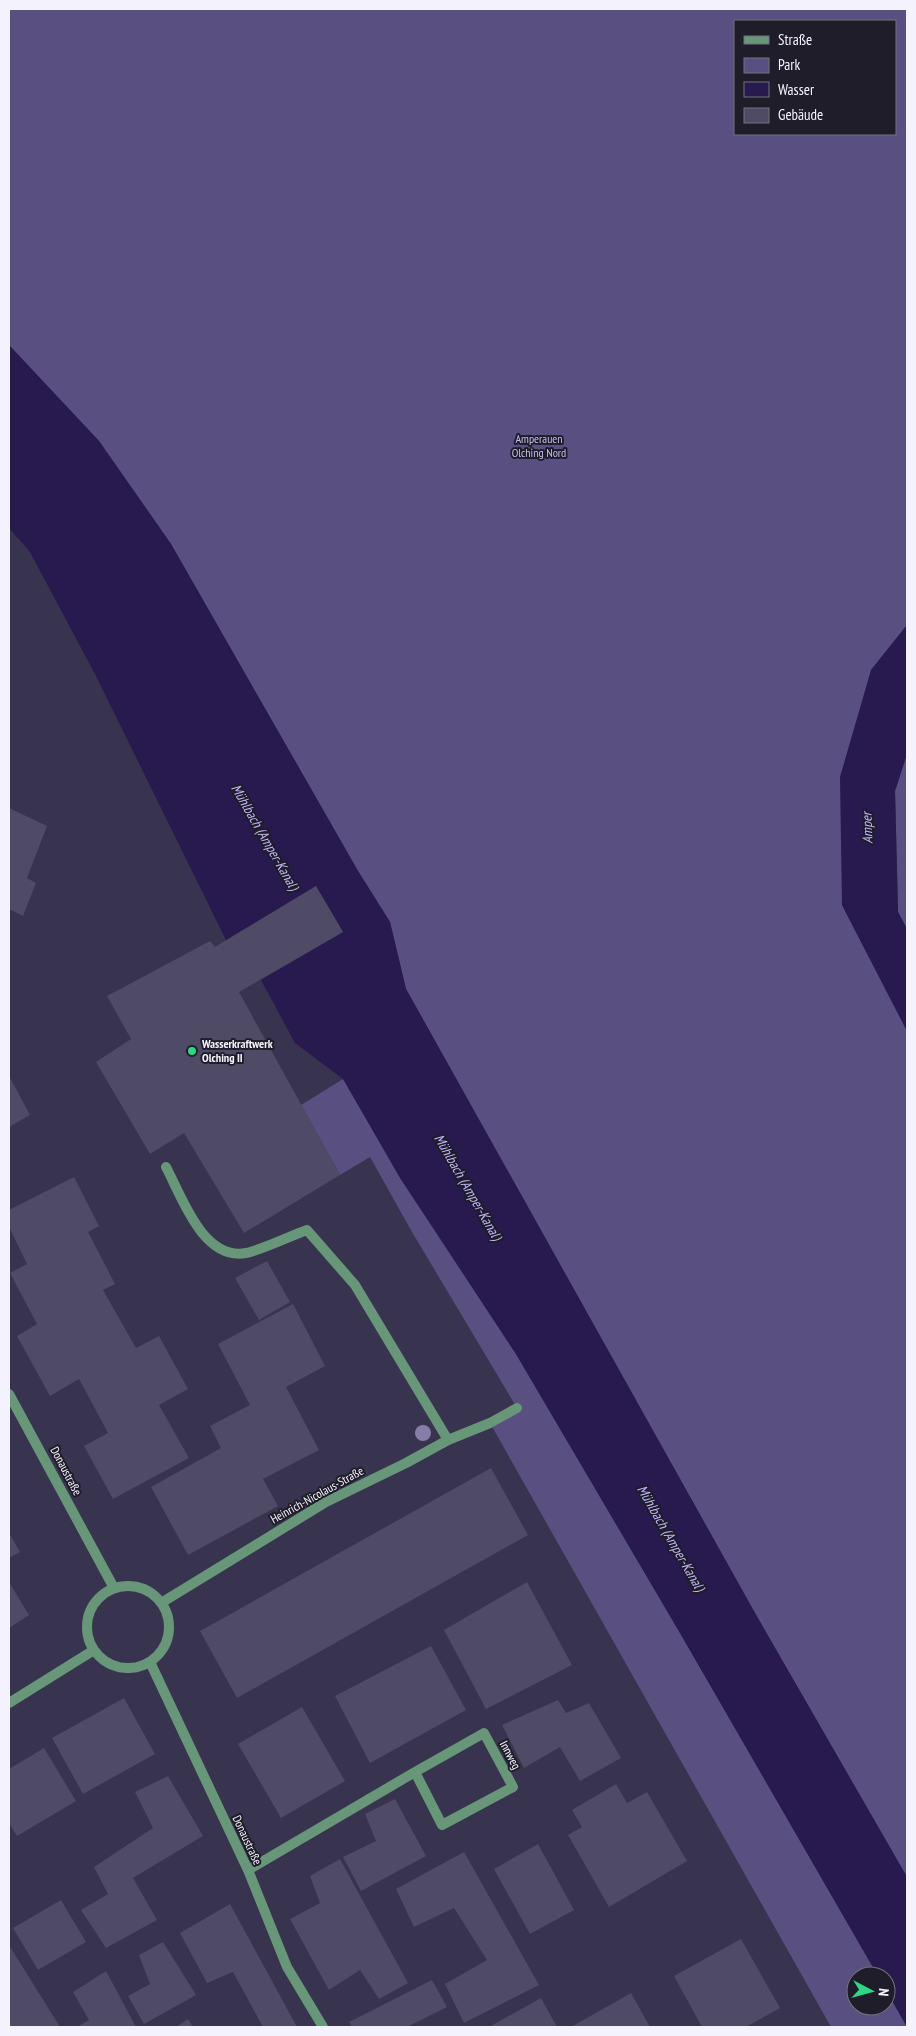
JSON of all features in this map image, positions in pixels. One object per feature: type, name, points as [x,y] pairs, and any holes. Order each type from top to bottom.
[{"type":"street","points":[[166,1167],[201,1234],[221,1251],[245,1253],[307,1230],[355,1285],[448,1440]]},
{"type":"street","name":"Donaustraße","points":[[9,1394],[114,1588]]},
{"type":"street","name":"Heinrich-Nicolaus-Straße","points":[[161,1603],[326,1502],[448,1440],[490,1423],[517,1408]]},
{"type":"street","points":[[127,1586],[140,1588],[152,1593],[161,1603],[169,1619],[168,1636],[162,1651],[150,1662],[132,1668],[117,1667],[105,1661],[94,1650],[87,1627],[90,1610],[100,1596],[114,1588],[127,1586]]},
{"type":"street","points":[[9,1702],[94,1650]]},
{"type":"street","name":"Donaustraße","points":[[150,1662],[248,1870],[287,1967],[324,2027]]},
{"type":"street","name":"Innweg","points":[[248,1870],[415,1772],[484,1733],[513,1787],[442,1825],[415,1772]]},
{"type":"green space","name":"Amperauen Olching Nord","points":[[9,9],[907,9],[907,625],[871,670],[842,905],[907,1031],[907,1877],[755,1613],[406,989],[390,922],[358,871],[171,544],[99,441],[9,345]]},
{"type":"green space","points":[[907,754],[907,929],[898,912],[895,791]]},
{"type":"green space","points":[[343,1079],[429,1221],[516,1354],[872,1966],[846,1966],[846,2016],[896,2016],[896,2008],[907,2027],[831,2027],[490,1423],[517,1408],[412,1232],[370,1157],[340,1175],[301,1105]]},
{"type":"water","name":"Mühlbach (Amper-Kanal)","points":[[9,345],[99,441],[171,544],[358,871],[390,922],[406,989],[755,1613],[907,1877],[907,2027],[896,2008],[896,1966],[872,1966],[516,1354],[400,1178],[343,1079],[295,1043],[261,980],[343,932],[316,886],[226,940],[96,676],[30,552],[9,528]]},
{"type":"water","name":"Amper","points":[[907,625],[907,754],[895,791],[898,912],[907,929],[907,1031],[842,905],[840,777],[871,670]]},
{"type":"building","points":[[9,808],[47,826],[27,878],[36,883],[23,916],[9,909]]},
{"type":"building","name":"Wasserkraftwerk Olching II","points":[[316,886],[343,932],[239,992],[340,1175],[244,1233],[184,1133],[150,1154],[96,1062],[131,1039],[107,996],[210,941],[215,947]]},
{"type":"building","points":[[9,1076],[30,1115],[9,1127]]},
{"type":"building","points":[[74,1177],[99,1226],[88,1232],[115,1284],[103,1290],[136,1348],[159,1336],[188,1389],[159,1405],[189,1458],[113,1499],[84,1446],[108,1433],[79,1379],[50,1396],[17,1336],[37,1324],[10,1273],[27,1264],[9,1227],[9,1210]]},
{"type":"building","points":[[267,1261],[290,1302],[259,1320],[235,1278]]},
{"type":"building","points":[[293,1304],[325,1366],[286,1387],[319,1450],[263,1479],[278,1506],[188,1555],[151,1487],[221,1448],[210,1426],[250,1405],[218,1344]]},
{"type":"building","points":[[491,1468],[528,1535],[237,1698],[200,1631]]},
{"type":"building","points":[[9,1533],[20,1552],[9,1558]]},
{"type":"building","points":[[9,1582],[29,1615],[9,1628]]},
{"type":"building","points":[[527,1582],[572,1665],[486,1709],[444,1630]]},
{"type":"building","points":[[431,1646],[466,1710],[370,1763],[335,1696]]},
{"type":"building","points":[[124,1698],[155,1754],[83,1794],[52,1738]]},
{"type":"building","points":[[558,1700],[566,1713],[589,1703],[621,1758],[580,1781],[560,1747],[524,1768],[502,1725]]},
{"type":"building","points":[[302,1707],[345,1781],[281,1818],[238,1744]]},
{"type":"building","points":[[44,1748],[76,1801],[17,1836],[9,1823],[9,1769]]},
{"type":"building","points":[[168,1776],[203,1836],[133,1878],[157,1920],[106,1948],[81,1910],[108,1894],[94,1867],[153,1828],[135,1792]]},
{"type":"building","points":[[616,1784],[627,1803],[647,1792],[687,1861],[609,1907],[568,1835],[582,1827],[572,1810]]},
{"type":"building","points":[[395,1799],[426,1856],[361,1891],[343,1857],[376,1841],[365,1814]]},
{"type":"building","points":[[538,1844],[574,1910],[530,1934],[494,1869]]},
{"type":"building","points":[[464,1852],[539,1985],[464,2023],[445,1984],[487,1960],[454,1908],[414,1927],[396,1889]]},
{"type":"building","points":[[340,1859],[408,1983],[379,1999],[360,1970],[329,1990],[290,1919],[320,1903],[310,1876]]},
{"type":"building","points":[[61,1900],[86,1942],[38,1970],[13,1928]]},
{"type":"building","points":[[230,1904],[297,2027],[263,2027],[233,1972],[207,1983],[180,1933]]},
{"type":"building","points":[[741,1939],[780,2008],[746,2027],[702,2027],[674,1976]]},
{"type":"building","points":[[163,1942],[196,1995],[144,2024],[128,1996],[150,1984],[139,1955]]},
{"type":"building","points":[[9,1945],[60,2027],[9,2027]]},
{"type":"building","points":[[106,1971],[136,2027],[77,2027],[89,2020],[73,1992]]},
{"type":"building","points":[[432,1980],[447,2007],[407,2027],[352,2027],[349,2022]]},
{"type":"building","points":[[631,1993],[650,2027],[571,2027]]},
{"type":"building","points":[[541,1998],[557,2027],[489,2027]]},
{"type":"building","points":[[188,2019],[193,2027],[176,2027]]},
{"type":"place","name":"Wasserkraftwerk Olching II","points":[[192,1051]]}]
